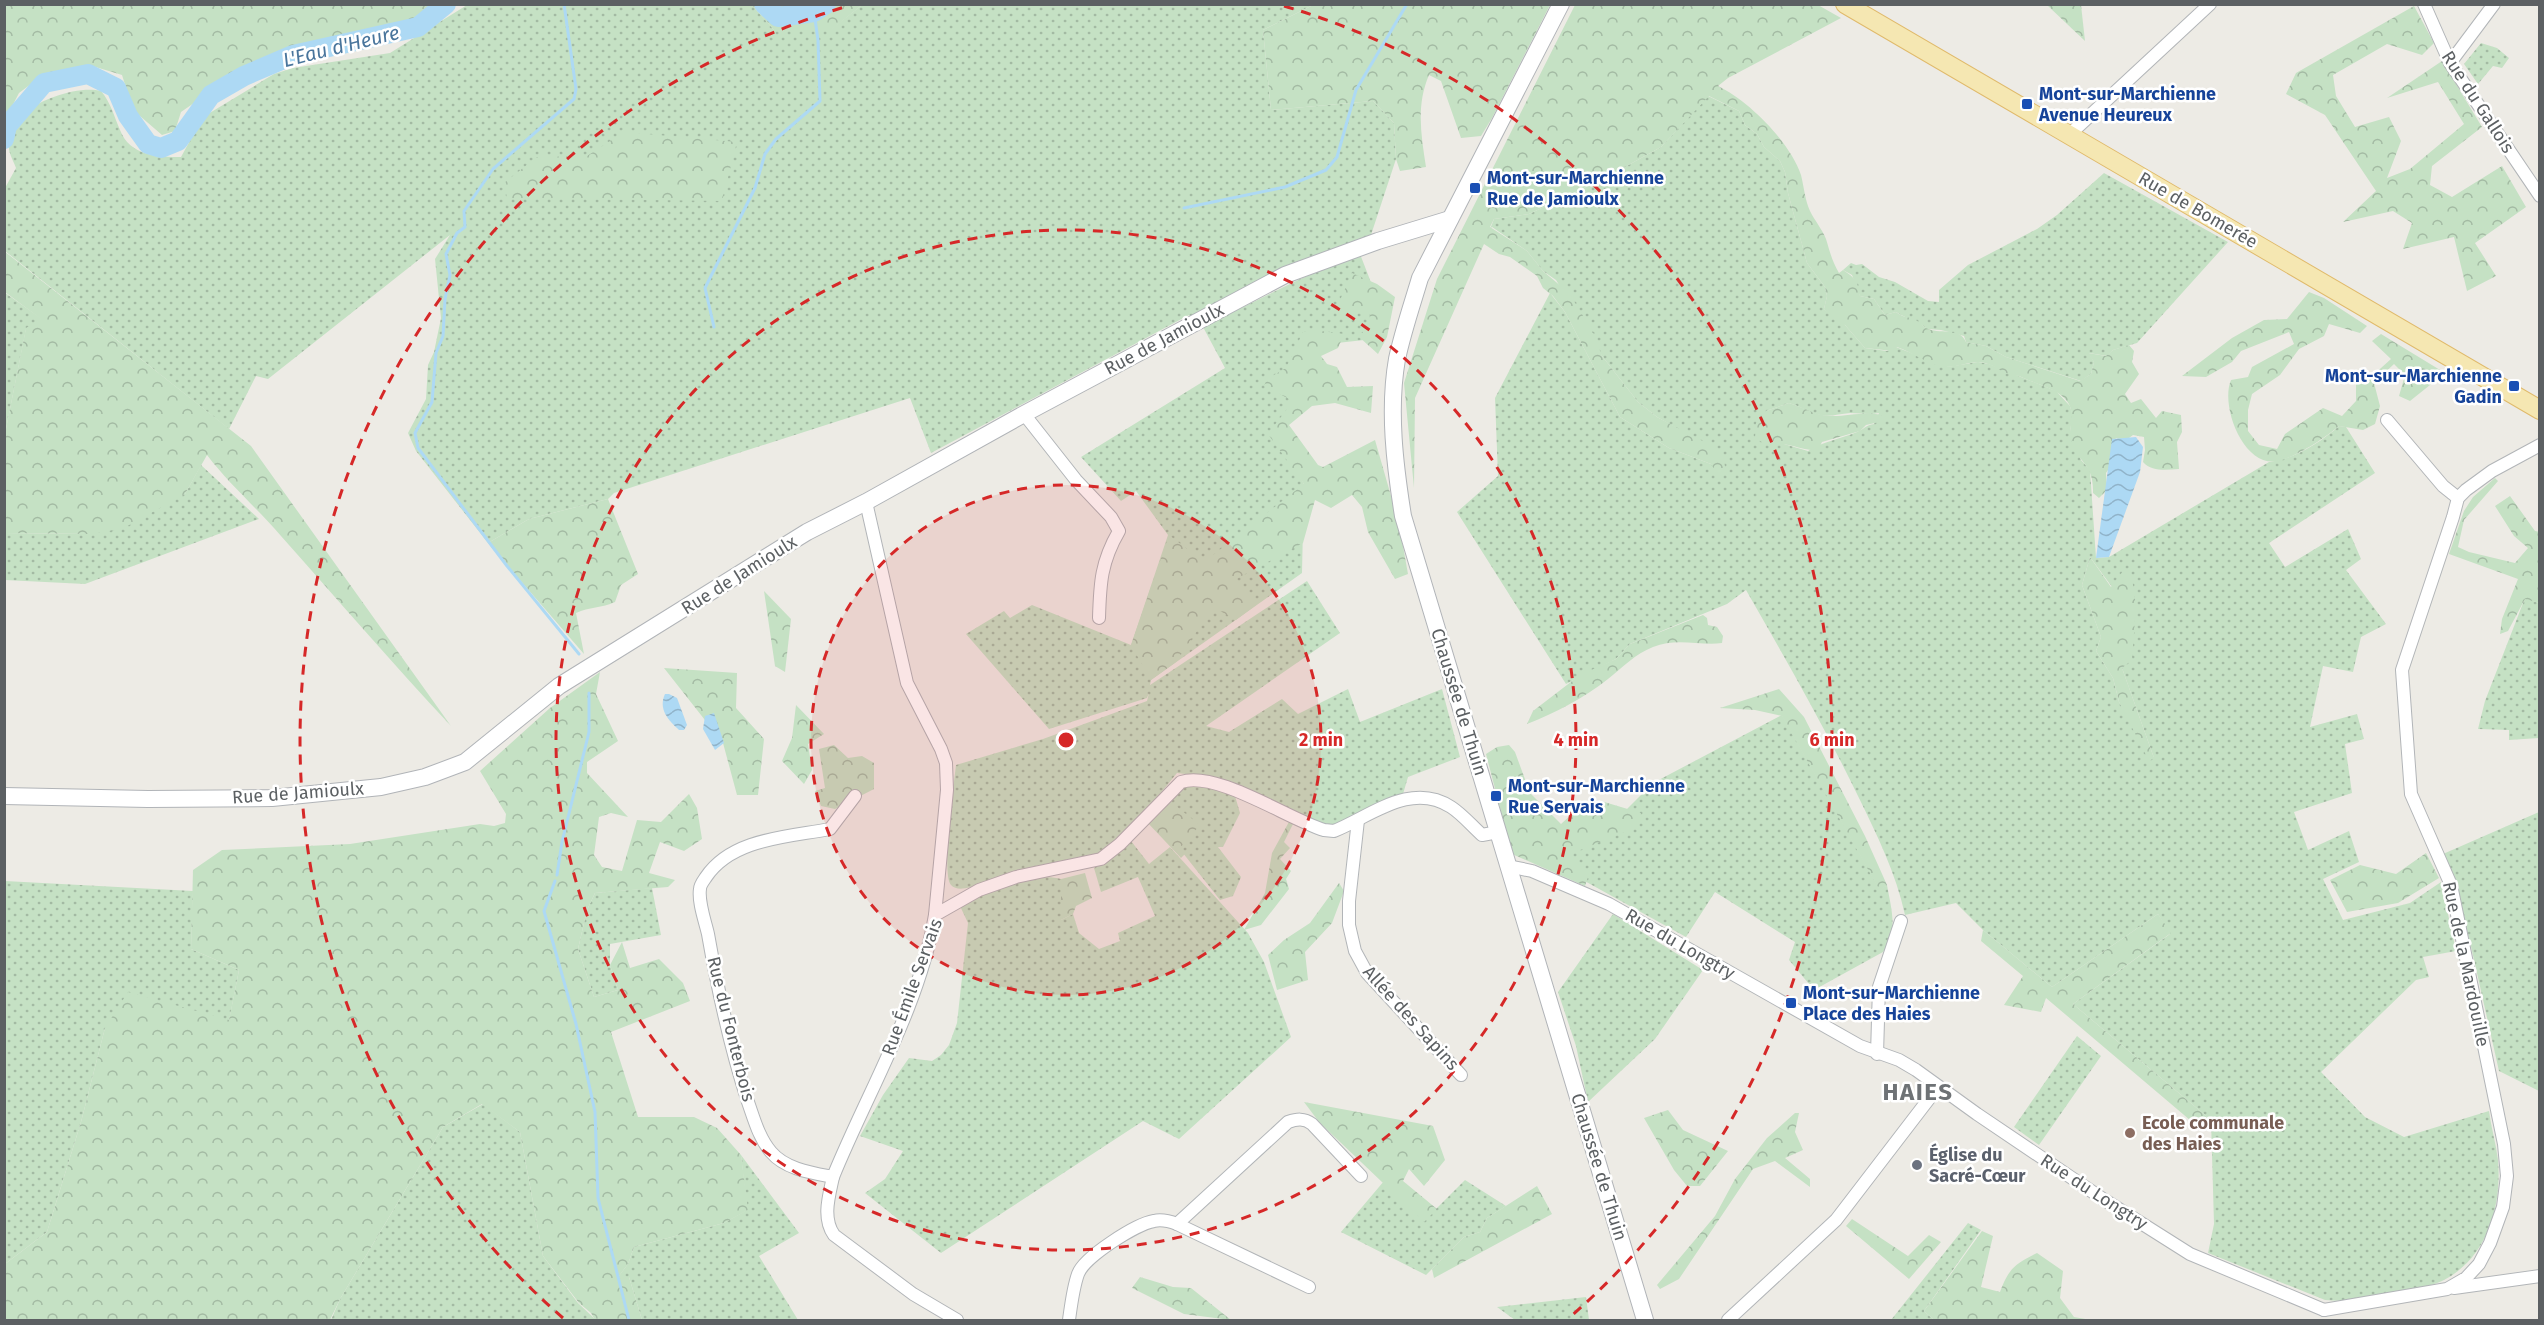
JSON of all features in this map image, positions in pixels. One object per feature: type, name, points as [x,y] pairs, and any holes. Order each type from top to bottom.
[{"type":"main road","name":"Rue de Bomerée","points":[[1856,7],[2069,135],[2540,410]]},
{"type":"street","name":"Chaussée de Thuin","points":[[1561,4],[1420,279],[1399,352],[1394,393],[1395,471],[1403,516],[1645,1320]]},
{"type":"street","points":[[2069,135],[2210,4]]},
{"type":"street","name":"Rue du Gallois","points":[[2424,4],[2450,63],[2540,196]]},
{"type":"street","points":[[2450,63],[2494,4]]},
{"type":"street","name":"Rue de Jamioulx","points":[[4,796],[148,799],[272,798],[381,788],[425,777],[465,762],[559,686],[807,532],[1285,274],[1378,241],[1450,219]]},
{"type":"street","points":[[1024,414],[1076,480],[1111,517],[1119,531],[1107,552],[1102,568],[1100,618]]},
{"type":"street","points":[[2387,420],[2443,486],[2458,498],[2492,471],[2540,445]]},
{"type":"street","name":"Rue de la Mardouille","points":[[2321,1315],[2447,1288],[2466,1278],[2479,1264],[2490,1244],[2503,1207],[2507,1176],[2504,1144],[2451,885],[2411,794],[2402,670],[2458,498]]},
{"type":"street","points":[[866,502],[907,683],[941,749],[946,764],[947,790],[935,915]]},
{"type":"street","name":"Rue Émile Servais","points":[[833,1177],[880,1074],[922,970],[935,915],[979,890],[1007,880],[1101,859],[1120,844],[1168,793],[1185,780],[1204,781],[1233,789],[1310,826],[1324,830],[1334,831],[1401,799],[1416,796],[1431,798],[1451,807],[1482,835],[1498,832]]},
{"type":"street","name":"Rue du Fonterbois","points":[[833,1177],[809,1173],[781,1161],[770,1151],[761,1137],[735,1062],[700,890],[705,879],[717,864],[743,848],[760,841],[830,829],[855,796]]},
{"type":"street","name":"Allée des Sapins","points":[[1358,820],[1348,925],[1354,951],[1367,973],[1461,1075]]},
{"type":"street","name":"Rue du Longtry","points":[[1509,866],[1532,871],[1609,904],[1877,1054],[1899,1060],[2103,1199],[2190,1254],[2321,1315]]},
{"type":"street","points":[[1877,1054],[1879,987],[1900,921]]},
{"type":"street","points":[[1728,1320],[1836,1220],[1938,1087]]},
{"type":"street","points":[[1177,1224],[1288,1122],[1295,1119],[1302,1119],[1312,1124],[1361,1176]]},
{"type":"street","points":[[833,1177],[827,1215],[834,1235],[913,1294],[957,1320]]},
{"type":"street","points":[[1069,1320],[1078,1273],[1089,1258],[1142,1225],[1164,1220],[1177,1224],[1309,1287]]},
{"type":"street","points":[[2447,1288],[2540,1276]]},
{"type":"green space","points":[[5,4],[438,5],[415,23],[288,50],[207,94],[181,112],[175,131],[162,135],[133,110],[122,75],[89,65],[43,75],[19,93],[5,120]]},
{"type":"green space","points":[[467,5],[752,5],[774,30],[830,30],[862,5],[1313,5],[1263,30],[1271,110],[1373,101],[1394,123],[1396,159],[1370,238],[1287,265],[1191,318],[1189,315],[931,453],[910,398],[614,493],[608,499],[529,519],[488,543],[416,451],[408,433],[426,399],[428,365],[434,352],[441,318],[435,259],[450,235],[268,379],[256,376],[229,429],[5,251],[5,188],[16,168],[9,146],[15,128],[23,115],[42,102],[62,94],[82,90],[101,91],[125,139],[131,145],[154,155],[181,157],[203,117],[274,74],[293,68],[390,53]]},
{"type":"green space","points":[[752,5],[862,5],[831,30],[774,30]]},
{"type":"green space","points":[[1313,5],[1550,5],[1481,136],[1461,138],[1441,81],[1429,75],[1421,109],[1421,132],[1426,167],[1400,171],[1396,159],[1394,123],[1373,101],[1271,110],[1263,30]]},
{"type":"green space","points":[[1575,5],[1818,5],[1841,18],[1728,78],[1718,86],[1755,112],[1788,149],[1801,175],[1810,211],[1824,235],[1839,273],[1843,270],[1850,275],[1857,283],[1860,296],[1874,299],[1885,315],[1896,312],[1916,320],[1931,330],[1954,332],[1963,337],[1966,342],[1986,346],[2006,357],[2080,381],[2091,374],[2094,362],[2088,353],[2106,356],[2113,350],[2129,345],[2134,351],[2132,362],[2139,374],[2125,394],[2131,403],[2141,399],[2156,418],[2162,411],[2181,415],[2182,432],[2177,442],[2179,469],[2155,469],[2143,462],[2144,437],[2133,435],[2125,441],[2116,438],[2106,473],[2107,490],[2099,498],[2093,493],[2091,475],[2077,454],[2071,439],[2070,407],[2058,393],[1985,363],[1975,362],[1944,367],[1932,364],[1897,347],[1893,351],[1865,348],[1845,325],[1839,324],[1824,309],[1827,296],[1825,287],[1807,263],[1788,193],[1785,172],[1780,161],[1764,147],[1757,134],[1745,125],[1739,111],[1709,96],[1661,147],[1605,178],[1529,214],[1494,219],[1490,227],[1527,251],[1543,271],[1569,293],[1593,332],[1602,356],[1638,402],[1657,417],[1714,447],[1724,460],[1726,474],[1719,476],[1711,464],[1669,448],[1620,417],[1565,312],[1553,296],[1543,288],[1537,276],[1510,257],[1499,254],[1484,244],[1415,398],[1414,488],[1404,383],[1437,279]]},
{"type":"green space","points":[[2047,5],[2081,5],[2085,41]]},
{"type":"green space","points":[[2414,6],[2434,43],[2422,55],[2387,44],[2333,75],[2336,96],[2355,127],[2389,117],[2401,141],[2387,178],[2410,169],[2464,124],[2438,82],[2387,98],[2442,61],[2482,127],[2432,166],[2430,185],[2452,197],[2502,166],[2526,207],[2475,243],[2496,276],[2467,291],[2454,237],[2403,249],[2412,223],[2393,211],[2343,222],[2376,191],[2325,115],[2286,94],[2296,73]]},
{"type":"green space","points":[[2481,43],[2497,48],[2509,58],[2502,68],[2493,66],[2478,84],[2464,64]]},
{"type":"green space","points":[[1708,96],[1739,111],[1745,125],[1757,134],[1764,147],[1780,161],[1785,172],[1788,193],[1807,263],[1825,287],[1827,296],[1824,309],[1845,325],[1865,348],[1887,351],[1896,347],[1947,367],[1978,362],[1989,364],[2056,391],[2070,406],[2073,417],[2070,429],[2081,460],[2090,470],[2096,558],[2109,557],[2269,462],[2297,454],[2339,426],[2346,427],[2375,473],[2269,543],[2285,567],[2348,529],[2361,559],[2346,570],[2386,624],[2361,637],[2353,672],[2323,666],[2310,727],[2357,714],[2364,739],[2345,744],[2352,793],[2294,812],[2308,850],[2349,831],[2359,862],[2323,879],[2343,920],[2410,903],[2441,882],[2456,951],[2423,957],[2429,977],[2416,980],[2321,1072],[2365,1117],[2404,1137],[2489,1111],[2499,1178],[2494,1213],[2481,1245],[2457,1271],[2438,1283],[2424,1287],[2376,1297],[2335,1301],[2325,1300],[2208,1253],[2214,1224],[2211,1120],[2073,1004],[2170,934],[2158,914],[2052,987],[1983,930],[1956,903],[1905,915],[1891,869],[1858,796],[1818,718],[1746,590],[1727,604],[1630,644],[1616,659],[1566,684],[1457,512],[1498,476],[1495,398],[1550,293],[1565,312],[1620,417],[1669,448],[1711,464],[1726,474],[1691,436],[1657,417],[1638,402],[1602,356],[1556,280],[1543,271],[1527,251],[1492,227],[1490,229],[1494,219],[1529,214],[1605,178],[1661,147]],"holes":[[[1789,403],[1825,416],[1879,413],[1874,424],[1808,451],[1784,444],[1766,411]],[[2090,557],[2112,587],[2122,668],[2154,758],[2119,702],[2113,678],[2096,651],[2101,637],[2082,585]]]},
{"type":"green space","points":[[624,132],[737,142],[722,201],[507,198],[504,183],[537,157],[587,156]]},
{"type":"green space","points":[[2104,173],[2228,242],[2137,343],[2113,350],[2107,356],[2089,353],[2094,362],[2091,374],[2081,381],[2006,357],[1986,346],[1966,342],[1964,336],[1927,329],[1896,312],[1885,315],[1874,299],[1860,296],[1852,275],[1843,270],[1851,263],[1862,264],[1879,277],[1895,282],[1928,301],[1939,302],[1939,290],[1968,265],[2037,229],[2057,215]]},
{"type":"green space","points":[[4,251],[251,446],[451,726],[207,455],[185,494],[122,529],[88,534],[5,533],[5,434],[26,328],[41,319],[5,292]]},
{"type":"green space","points":[[1360,254],[1372,285],[1382,338],[1301,347],[1301,402],[1272,430],[1304,484],[1302,573],[1151,680],[1150,685],[1307,581],[1340,633],[1206,726],[1229,732],[1282,699],[1298,714],[1348,689],[1360,722],[1442,689],[1460,757],[1408,777],[1403,794],[1331,828],[1209,777],[1177,773],[1142,816],[1101,855],[977,886],[954,887],[948,877],[947,864],[956,765],[1043,739],[1147,701],[1149,693],[1147,698],[1049,729],[966,634],[1004,611],[1010,618],[1032,605],[1131,645],[1168,535],[1136,491],[1121,501],[1081,457],[1225,368],[1203,327],[1298,280]]},
{"type":"green space","points":[[1352,273],[1377,284],[1395,297],[1387,337],[1378,354],[1358,336],[1369,326],[1370,312],[1345,314],[1336,309]]},
{"type":"green space","points":[[4,292],[42,319],[26,329],[5,434]]},
{"type":"green space","points":[[2309,292],[2324,298],[2367,326],[2360,333],[2329,324],[2324,336],[2299,349],[2280,375],[2252,394],[2248,410],[2248,431],[2259,445],[2277,449],[2285,434],[2323,408],[2342,416],[2356,401],[2356,372],[2371,377],[2391,359],[2372,341],[2381,334],[2445,373],[2410,401],[2399,396],[2405,375],[2394,364],[2374,383],[2380,406],[2375,424],[2363,430],[2339,426],[2293,456],[2278,461],[2265,461],[2254,455],[2237,432],[2232,418],[2228,391],[2231,380],[2248,377],[2252,367],[2294,344],[2289,332],[2241,351],[2232,362],[2206,377],[2182,376],[2232,338],[2264,320],[2287,319]]},
{"type":"green space","points":[[1314,330],[1344,334],[1338,348],[1321,356],[1327,364],[1337,367],[1347,387],[1373,386],[1371,413],[1335,403],[1312,406],[1289,425],[1318,465],[1323,467],[1375,440],[1399,524],[1408,574],[1395,579],[1368,532],[1362,507],[1352,495],[1331,508],[1315,500],[1303,543],[1236,579],[1256,605],[1236,620],[1213,607],[1176,662],[1151,680],[1131,645],[1169,535],[1204,562],[1304,484],[1268,434],[1293,401],[1264,386],[1267,379],[1286,368],[1303,332]]},
{"type":"green space","points":[[1789,403],[1825,416],[1866,413],[1886,417],[1884,421],[1866,425],[1860,431],[1822,442],[1818,450],[1769,444],[1755,438],[1756,423],[1766,411]]},
{"type":"green space","points":[[201,465],[259,519],[85,584],[5,580],[4,533],[88,534],[185,494]]},
{"type":"green space","points":[[2495,478],[2498,481],[2464,520],[2458,547],[2469,552],[2515,563],[2528,548],[2514,536],[2495,506],[2510,496],[2535,531],[2540,532],[2539,603],[2525,599],[2508,631],[2500,634],[2502,619],[2518,579],[2449,554],[2464,511],[2473,497]]},
{"type":"green space","points":[[608,499],[638,574],[621,585],[615,602],[576,613],[584,654],[488,543],[529,519]]},
{"type":"green space","points":[[2090,557],[2111,587],[2123,571],[2132,578],[2136,606],[2132,660],[2122,668],[2154,758],[2149,761],[2119,702],[2113,678],[2096,651],[2101,637],[2082,585]]},
{"type":"green space","points":[[764,591],[791,619],[785,672],[775,666]]},
{"type":"green space","points":[[2525,598],[2539,603],[2539,738],[2509,740],[2509,730],[2478,729],[2485,701]]},
{"type":"green space","points":[[1703,615],[1707,618],[1708,625],[1717,627],[1723,636],[1722,643],[1679,642],[1653,647],[1635,657],[1579,699],[1527,724],[1533,711],[1580,675],[1616,659],[1630,644]]},
{"type":"green space","points":[[664,668],[737,673],[736,708],[764,739],[758,795],[737,795],[723,743]]},
{"type":"green space","points":[[600,672],[596,694],[618,741],[587,762],[587,773],[628,817],[611,813],[599,817],[594,855],[602,867],[622,871],[637,820],[661,822],[689,794],[697,808],[702,839],[684,851],[660,842],[649,873],[675,880],[668,887],[595,893],[587,910],[578,949],[594,997],[618,990],[610,965],[622,942],[630,968],[659,959],[683,983],[690,1001],[611,1032],[638,1117],[694,1117],[717,1128],[741,1155],[748,1210],[724,1223],[634,1247],[628,1264],[619,1276],[629,1277],[642,1320],[595,1320],[543,1256],[520,1132],[482,1104],[443,1127],[340,1299],[330,1320],[5,1320],[5,1264],[47,1232],[81,1122],[105,1028],[128,992],[229,1020],[239,970],[191,949],[193,870],[222,850],[350,844],[480,824],[494,826],[505,823],[506,814],[480,771],[550,708]]},
{"type":"green space","points":[[1779,689],[1804,717],[1865,836],[1887,885],[1880,891],[1782,716],[1755,710],[1720,708]]},
{"type":"green space","points":[[796,705],[824,734],[808,744],[812,770],[804,784],[782,761],[792,738]]},
{"type":"green space","points":[[1782,715],[1880,890],[1887,885],[1892,911],[1891,936],[1883,952],[1814,990],[1789,960],[1795,942],[1715,892],[1686,937],[1581,879],[1553,852],[1624,812],[1653,783]]},
{"type":"green space","points":[[834,745],[848,758],[862,756],[874,763],[874,789],[835,809],[821,806],[815,791],[825,788],[819,749]]},
{"type":"green space","points":[[1509,745],[1515,752],[1530,793],[1561,824],[1573,813],[1601,801],[1641,813],[1637,827],[1568,855],[1589,874],[1585,886],[1512,854],[1486,754],[1497,747]]},
{"type":"green space","points":[[1197,784],[1235,796],[1240,813],[1223,847],[1218,847],[1241,877],[1233,896],[1220,900],[1179,848],[1167,799],[1185,785]]},
{"type":"green space","points":[[1167,799],[1200,825],[1180,848],[1185,854],[1181,858],[1146,821]]},
{"type":"green space","points":[[2539,812],[2539,1091],[2499,1071],[2470,942],[2452,874],[2443,854]]},
{"type":"green space","points":[[1290,820],[1294,822],[1284,842],[1290,848],[1280,859],[1291,871],[1286,879],[1289,889],[1261,925],[1244,930],[1265,893],[1272,853]]},
{"type":"green space","points":[[1131,841],[1149,864],[1170,847],[1248,933],[1264,962],[1291,1037],[1179,1139],[1143,1121],[941,1253],[865,1193],[885,1179],[903,1151],[860,1136],[883,1095],[909,1058],[932,1061],[949,1045],[957,1023],[968,923],[960,906],[996,889],[1024,880],[1050,877],[1061,879],[1061,920],[1073,914],[1079,933],[1099,949],[1120,941],[1118,933],[1155,916],[1138,877],[1101,892],[1094,868]]},
{"type":"green space","points":[[2426,853],[2439,878],[2398,903],[2347,912],[2330,880],[2360,865],[2396,874]]},
{"type":"green space","points":[[1085,873],[1092,898],[1076,906],[1073,914],[1061,920],[1061,879]]},
{"type":"green space","points":[[5,881],[193,891],[191,949],[239,970],[229,1021],[105,1028],[81,1122],[47,1232],[5,1264]]},
{"type":"green space","points":[[1339,883],[1344,891],[1332,923],[1305,952],[1308,980],[1277,990],[1268,955],[1284,940],[1310,923]]},
{"type":"green space","points":[[652,888],[661,935],[610,944],[610,965],[618,990],[594,997],[578,949],[587,910],[595,893]]},
{"type":"green space","points":[[1613,914],[1703,970],[1655,1039],[1588,1102],[1576,1046],[1558,992]]},
{"type":"green space","points":[[2158,914],[2171,933],[2073,1004],[2211,1120],[2197,1126],[2046,998],[2041,1012],[2004,1005],[2023,976],[1981,941],[1983,930],[2052,987]]},
{"type":"green space","points":[[2077,1036],[2101,1056],[2039,1145],[2014,1127]]},
{"type":"green space","points":[[1304,1102],[1433,1126],[1445,1160],[1424,1186],[1409,1169],[1403,1181],[1437,1209],[1424,1222],[1319,1122]]},
{"type":"green space","points":[[483,1104],[520,1132],[543,1256],[578,1303],[596,1320],[331,1320],[340,1299],[443,1127]]},
{"type":"green space","points":[[1668,1110],[1683,1130],[1728,1151],[1700,1186],[1687,1186],[1674,1170],[1644,1118]]},
{"type":"green space","points":[[1795,1113],[1799,1113],[1795,1132],[1803,1150],[1785,1158],[1810,1179],[1810,1187],[1775,1161],[1753,1169],[1679,1279],[1660,1289],[1657,1285],[1715,1216],[1735,1179],[1767,1138]]},
{"type":"green space","points":[[741,1155],[799,1233],[759,1256],[798,1320],[642,1320],[629,1277],[618,1277],[628,1264],[634,1247],[724,1223],[747,1210]]},
{"type":"green space","points":[[1465,1180],[1506,1206],[1487,1218],[1480,1232],[1464,1237],[1426,1275],[1341,1232],[1384,1181],[1424,1221]]},
{"type":"green space","points":[[1537,1186],[1552,1214],[1434,1278],[1432,1269],[1464,1237],[1480,1232],[1487,1218]]},
{"type":"green space","points":[[1852,1219],[1908,1256],[1929,1235],[1941,1242],[1909,1279],[1846,1226]]},
{"type":"green space","points":[[1968,1223],[1981,1230],[1924,1311],[1934,1320],[1891,1320]]},
{"type":"green space","points":[[1982,1231],[1993,1236],[1981,1287],[2000,1292],[2006,1277],[2014,1268],[2037,1253],[2063,1271],[2060,1298],[2074,1317],[2091,1320],[1934,1320],[1924,1311]]},
{"type":"green space","points":[[1140,1277],[1173,1287],[1191,1288],[1231,1320],[1184,1314],[1132,1288]]},
{"type":"green space","points":[[1586,1297],[1589,1320],[1515,1320],[1497,1307]]},
{"type":"water","points":[[2136,437],[2143,447],[2140,472],[2109,557],[2096,558],[2112,439]]},
{"type":"water","points":[[665,694],[677,698],[687,725],[684,730],[679,730],[665,714],[663,699]]},
{"type":"water","points":[[714,713],[724,743],[715,750],[703,729],[705,716]]},
{"type":"waterway","name":"L'Eau d'Heure","points":[[4,139],[7,126],[44,83],[88,74],[116,88],[128,116],[148,144],[161,148],[178,141],[211,95],[244,76],[293,55],[418,27],[446,4]]},
{"type":"waterway","points":[[564,4],[576,89],[574,99],[493,169],[464,211],[465,227],[457,233],[446,254],[450,275],[445,299],[443,336],[436,353],[432,402],[415,433],[418,448],[507,566],[579,654]]},
{"type":"waterway","name":"L'Eau d'Heure","points":[[764,4],[778,17],[814,12],[826,4]]},
{"type":"waterway","points":[[1184,208],[1285,187],[1326,170],[1337,157],[1356,90],[1407,4]]},
{"type":"waterway","points":[[714,327],[705,288],[755,188],[765,154],[776,139],[820,101],[818,40],[814,12]]},
{"type":"waterway","points":[[557,875],[562,842],[589,732],[589,693]]},
{"type":"waterway","points":[[555,881],[544,911],[576,1024],[595,1112],[598,1198],[629,1320]]},
{"type":"place","name":"Mont-sur-Marchienne Avenue Heureux","points":[[2027,104]]},
{"type":"place","name":"Mont-sur-Marchienne Rue de Jamioulx","points":[[1475,188]]},
{"type":"place","name":"Mont-sur-Marchienne Gadin","points":[[2514,386]]},
{"type":"place","name":"Mont-sur-Marchienne Rue Servais","points":[[1496,796]]},
{"type":"place","name":"Mont-sur-Marchienne Place des Haies","points":[[1791,1003]]},
{"type":"place","name":"Ecole communale des Haies","points":[[2130,1133]]},
{"type":"place","name":"Église du Sacré-Cœur","points":[[1917,1165]]},
{"type":"district","name":"HAIES","points":[[1918,1092]]}]
